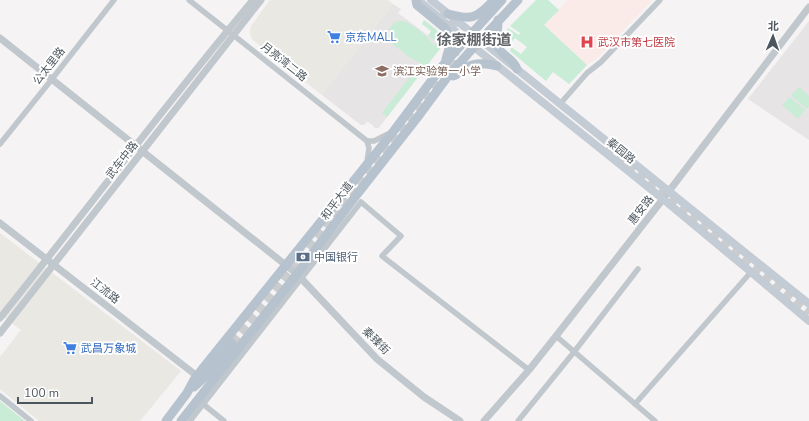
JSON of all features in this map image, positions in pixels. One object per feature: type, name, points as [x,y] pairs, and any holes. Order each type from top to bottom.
[{"type":"main road","name":"秦园路","points":[[417,0],[469,36]]},
{"type":"main road","points":[[417,0],[417,6],[445,28],[448,33],[450,45],[444,64]]},
{"type":"main road","name":"秦园路","points":[[431,0],[448,14],[477,43],[497,66],[663,199],[809,321]]},
{"type":"main road","points":[[448,14],[462,17],[473,17],[481,13],[494,0]]},
{"type":"main road","name":"和平大道","points":[[166,421],[187,393],[194,380],[393,132],[444,64],[502,0]]},
{"type":"main road","name":"和平大道","points":[[181,421],[300,277],[355,197],[448,76],[518,0]]},
{"type":"main road","points":[[498,20],[497,39],[500,50],[516,64],[517,69]]},
{"type":"main road","name":"秦园路","points":[[477,43],[517,69],[809,304]]},
{"type":"main road","points":[[448,76],[454,76],[473,64],[482,63],[497,66]]},
{"type":"main road","points":[[187,393],[207,375],[232,343]]},
{"type":"street","name":"公太里路","points":[[0,144],[114,0]]},
{"type":"street","name":"月亮湾二路","points":[[189,0],[367,141]]},
{"type":"street","name":"武车中路","points":[[0,333],[143,151],[253,0]]},
{"type":"street","name":"武车中路","points":[[0,318],[136,146],[231,32],[261,0]]},
{"type":"street","points":[[560,104],[587,73],[601,62],[660,0]]},
{"type":"street","name":"惠安路","points":[[484,421],[529,370],[556,336],[663,199],[809,7]]},
{"type":"street","name":"秦臻街","points":[[0,38],[286,265],[300,277],[377,359],[424,397],[460,421]]},
{"type":"street","points":[[367,164],[369,148],[367,141],[374,141],[393,132]]},
{"type":"street","points":[[190,421],[300,277],[361,202],[401,236],[382,256],[529,370]]},
{"type":"street","name":"江流路","points":[[0,224],[198,376]]},
{"type":"street","points":[[518,421],[638,269]]},
{"type":"street","points":[[635,404],[751,272]]},
{"type":"street","points":[[556,336],[655,421]]},
{"type":"street","points":[[0,396],[31,421]]},
{"type":"street","points":[[203,404],[224,421]]},
{"type":"shaded area","points":[[270,0],[388,0],[393,4],[322,95],[251,37],[251,26]]},
{"type":"shaded area","name":"武汉市第七医院","points":[[568,0],[652,0],[596,59],[587,65],[544,25]]},
{"type":"shaded area","name":"滨江实验第一小学","points":[[393,4],[401,9],[398,13],[442,46],[378,128],[373,127],[374,126],[368,122],[361,125],[322,95]]},
{"type":"shaded area","points":[[809,21],[809,140],[748,99]]},
{"type":"shaded area","name":"武昌万象城","points":[[0,233],[181,371],[140,421],[39,421],[0,389],[0,357],[21,330],[0,314]]},
{"type":"green space","points":[[536,0],[548,0],[559,10],[544,25],[587,65],[569,84],[553,72],[546,81],[510,51],[511,47],[521,54],[527,47],[515,38],[512,41],[506,32],[508,28],[519,35],[520,33],[510,26]]},
{"type":"green space","points":[[424,20],[439,34],[442,41],[442,46],[387,117],[382,113],[421,63],[411,58],[390,41],[388,34],[390,27],[398,21],[406,22],[420,31],[434,46],[437,42],[428,36],[431,31],[422,24]]},
{"type":"green space","points":[[799,87],[809,96],[809,106],[807,109],[791,95]]},
{"type":"green space","points":[[790,97],[805,110],[798,119],[782,105]]},
{"type":"green space","points":[[0,401],[25,421],[0,421]]},
{"type":"tunnel","points":[[232,343],[448,70],[455,54],[456,39],[452,24],[442,11]]},
{"type":"tunnel","points":[[607,147],[809,314]]},
{"type":"place","name":"京东MALL","points":[[334,37]]},
{"type":"place","name":"武汉市第七医院","points":[[587,42]]},
{"type":"place","name":"滨江实验第一小学","points":[[382,71]]},
{"type":"place","name":"中国银行","points":[[303,257]]},
{"type":"place","name":"武昌万象城","points":[[70,348]]},
{"type":"district","name":"徐家棚街道","points":[[474,40]]}]
